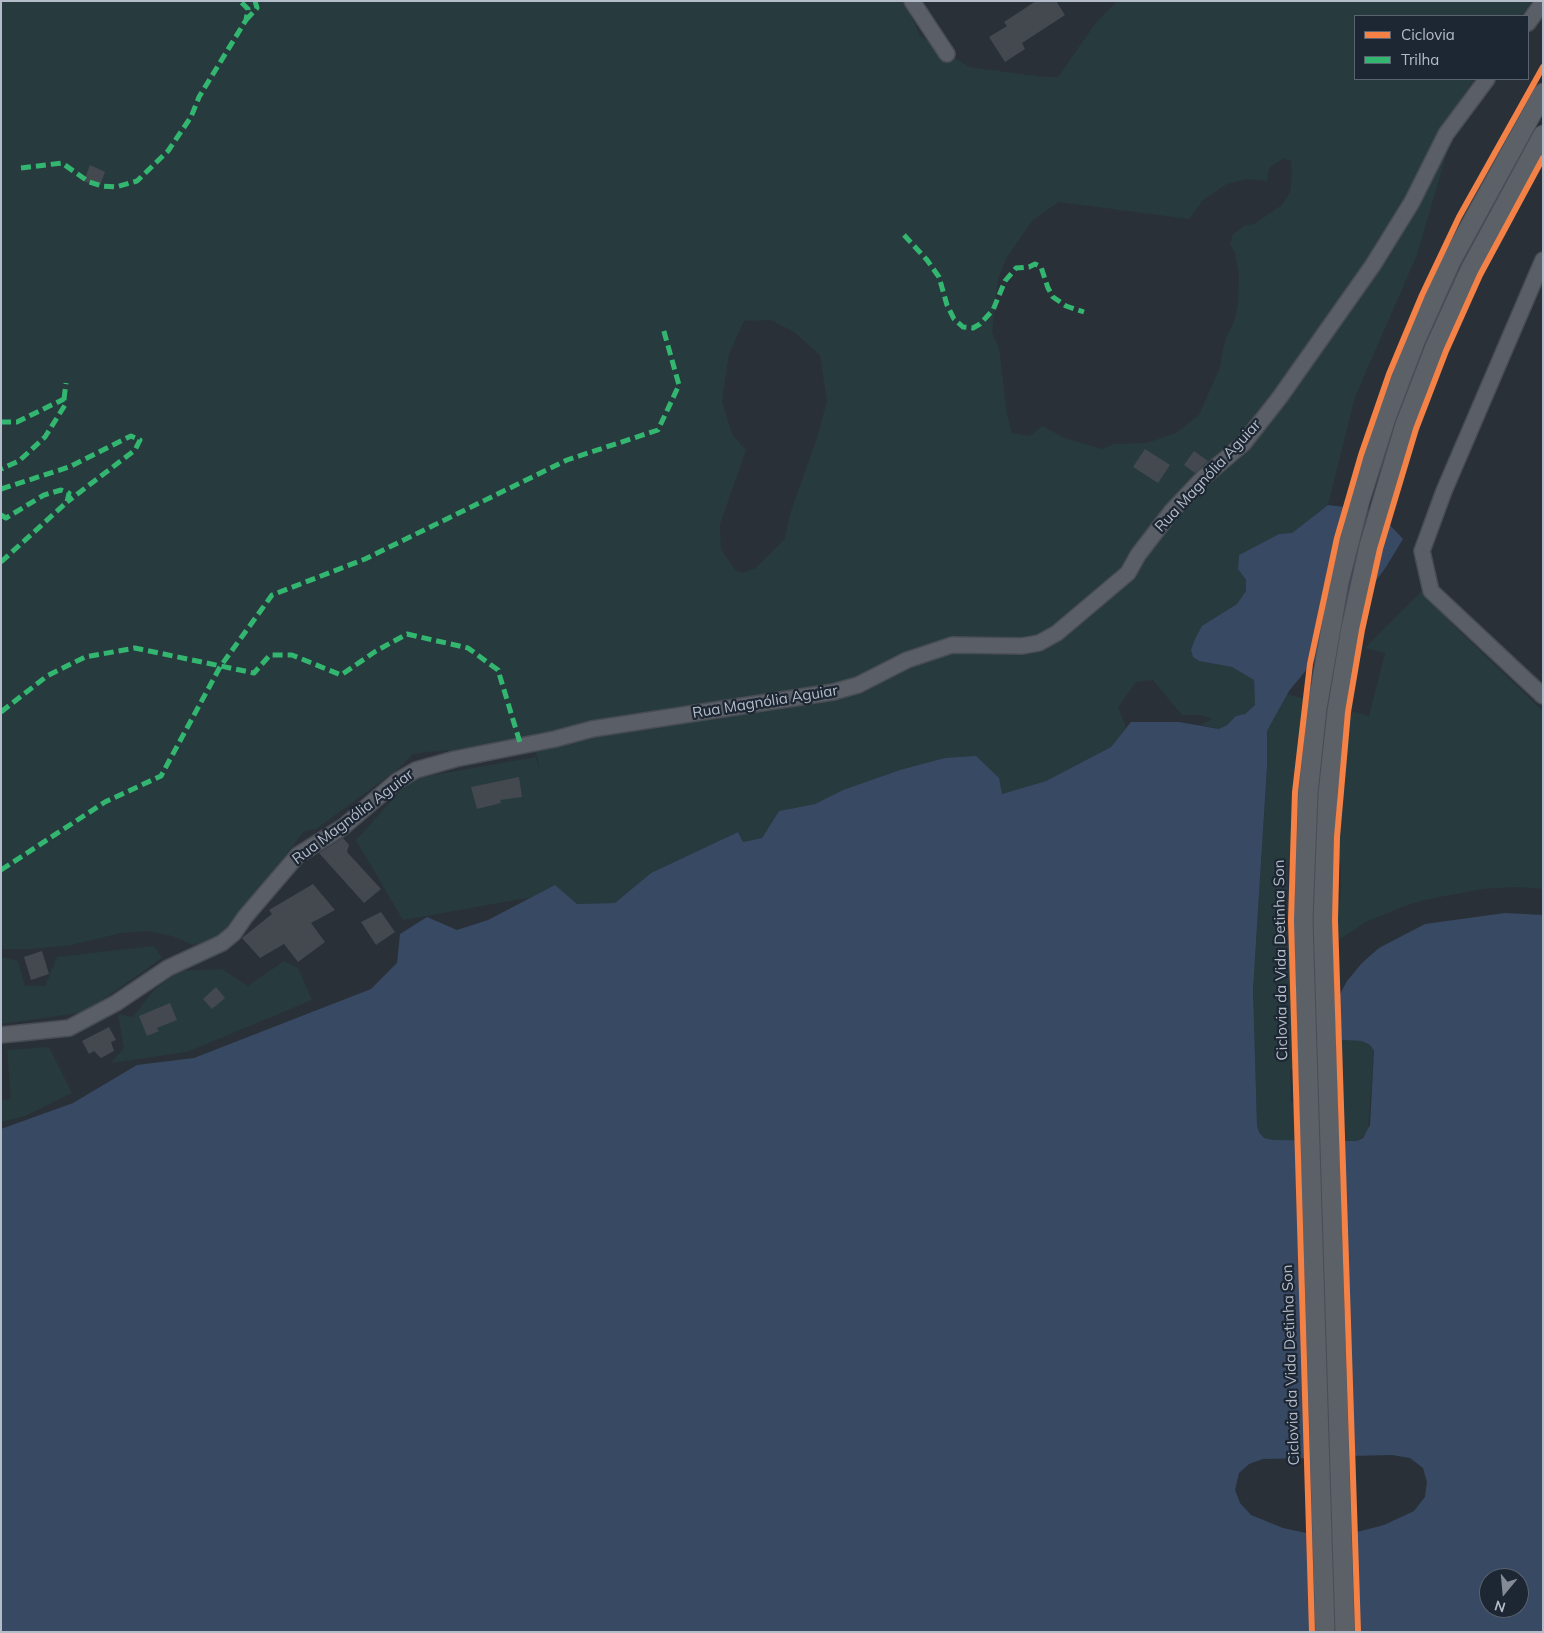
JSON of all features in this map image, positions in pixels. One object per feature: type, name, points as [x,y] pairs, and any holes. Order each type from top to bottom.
[{"type":"main road","points":[[1325,1632],[1303,920],[1305,835],[1317,708],[1330,624],[1349,541],[1372,459],[1394,394],[1451,261],[1543,93]]},
{"type":"main road","points":[[1345,1632],[1324,920],[1328,794],[1337,711],[1351,628],[1365,562],[1387,481],[1408,417],[1435,347],[1470,270],[1543,135]]},
{"type":"street","points":[[912,1],[947,54]]},
{"type":"street","points":[[1529,22],[1543,2]]},
{"type":"street","name":"Rua Magnólia Aguiar","points":[[1,1034],[69,1028],[109,1006],[168,968],[222,943],[234,933],[245,917],[298,855],[343,827],[397,781],[416,770],[455,759],[555,739],[592,728],[834,692],[858,684],[906,660],[952,645],[1022,646],[1039,643],[1057,633],[1128,573],[1138,555],[1171,512],[1204,477],[1244,443],[1280,397],[1373,265],[1412,202],[1446,134],[1486,80]]},
{"type":"street","points":[[1543,260],[1444,491],[1422,552],[1431,591],[1543,696]]},
{"type":"green space","points":[[1,1],[902,1],[911,15],[920,36],[969,67],[1044,77],[1058,77],[1095,24],[1117,1],[1532,1],[1522,15],[1354,15],[1354,80],[1474,80],[1464,94],[1417,255],[1355,397],[1328,505],[1292,533],[1279,534],[1239,555],[1238,569],[1246,580],[1246,591],[1237,604],[1221,615],[1193,657],[1199,661],[1232,667],[1254,680],[1255,705],[1245,714],[1236,716],[1227,725],[1219,729],[1200,725],[1212,719],[1202,715],[1182,715],[1153,680],[1136,682],[1118,707],[1126,727],[1111,747],[1046,781],[1002,794],[843,790],[815,804],[779,811],[762,838],[743,842],[738,832],[651,873],[615,903],[577,904],[561,892],[403,920],[356,840],[411,779],[536,757],[540,774],[537,755],[530,746],[519,740],[508,739],[464,752],[454,750],[413,754],[398,769],[316,829],[304,831],[250,902],[241,919],[215,940],[193,945],[172,936],[148,931],[121,933],[71,945],[31,949],[1,949]],"holes":[[[1284,158],[1291,161],[1292,177],[1290,192],[1282,205],[1254,224],[1244,226],[1233,234],[1230,244],[1235,253],[1239,275],[1238,303],[1234,322],[1225,340],[1220,367],[1199,415],[1176,433],[1147,443],[1114,444],[1102,449],[1065,438],[1042,426],[1030,436],[1012,433],[1007,415],[999,348],[992,332],[998,278],[1007,257],[1033,220],[1059,202],[1189,219],[1203,200],[1227,184],[1247,179],[1267,181],[1269,168]],[[771,320],[794,332],[820,355],[827,401],[817,438],[790,514],[785,539],[756,568],[742,573],[736,571],[721,549],[720,524],[746,450],[732,434],[722,401],[729,354],[744,321]]]},
{"type":"green space","points":[[1423,590],[1453,620],[1451,623],[1543,711],[1543,889],[1515,887],[1483,889],[1424,900],[1366,922],[1325,949],[1311,964],[1314,1036],[1362,1041],[1370,1045],[1374,1051],[1368,1131],[1358,1141],[1273,1140],[1264,1138],[1259,1132],[1257,1125],[1253,990],[1267,768],[1267,731],[1287,694],[1369,716],[1385,653],[1365,648]],"holes":[[[1288,862],[1341,864],[1340,903],[1287,902]],[[1342,1068],[1343,1101],[1291,1103],[1290,1070]]]},
{"type":"green space","points":[[154,946],[162,958],[85,1012],[1,1024],[1,957],[18,961],[25,986],[45,986],[57,957]]},
{"type":"green space","points":[[284,961],[298,968],[312,1000],[187,1052],[111,1063],[124,1048],[118,1014],[133,1017],[153,991],[178,971],[222,969],[248,986]]},
{"type":"green space","points":[[49,1047],[72,1093],[25,1116],[1,1122],[1,1100],[11,1099],[7,1050]]},
{"type":"water","points":[[1328,505],[1377,511],[1403,539],[1386,567],[1345,623],[1289,691],[1267,731],[1267,767],[1253,990],[1257,1125],[1259,1132],[1264,1138],[1273,1140],[1357,1141],[1363,1138],[1370,1125],[1374,1051],[1370,1045],[1362,1041],[1328,1039],[1331,1011],[1347,981],[1362,963],[1379,948],[1425,924],[1505,913],[1543,915],[1543,1632],[1,1632],[1,1129],[73,1103],[137,1065],[194,1058],[371,989],[397,963],[400,934],[427,917],[457,930],[488,920],[555,885],[577,904],[615,903],[651,873],[738,832],[743,842],[762,838],[779,811],[815,804],[843,790],[900,770],[945,758],[976,756],[999,778],[1002,794],[1046,781],[1111,747],[1131,722],[1179,722],[1219,729],[1227,725],[1236,716],[1245,714],[1255,705],[1254,680],[1232,667],[1199,661],[1193,657],[1191,650],[1202,626],[1237,604],[1246,591],[1246,580],[1238,569],[1239,555],[1279,534],[1292,533]]},
{"type":"pier","points":[[1299,1138],[1340,1138],[1350,1456],[1392,1455],[1410,1458],[1423,1468],[1427,1482],[1425,1497],[1414,1511],[1384,1525],[1353,1533],[1356,1632],[1315,1632],[1311,1534],[1283,1528],[1251,1515],[1240,1503],[1235,1490],[1239,1473],[1249,1464],[1263,1459],[1308,1458]]},
{"type":"building","points":[[1036,1],[1056,1],[1065,15],[1022,43],[1025,49],[1005,62],[989,37],[1007,26],[1004,22]]},
{"type":"building","points":[[90,165],[105,172],[99,188],[84,181]]},
{"type":"building","points":[[1145,449],[1170,465],[1158,483],[1133,467]]},
{"type":"building","points":[[1194,451],[1208,461],[1195,473],[1184,465]]},
{"type":"building","points":[[519,777],[522,797],[500,800],[501,803],[477,809],[471,787]]},
{"type":"building","points":[[343,838],[349,845],[347,852],[381,889],[364,903],[319,853]]},
{"type":"building","points":[[313,884],[335,910],[311,923],[325,942],[298,962],[284,944],[260,958],[242,938],[272,914],[269,910]]},
{"type":"building","points":[[381,912],[395,932],[376,945],[361,922]]},
{"type":"building","points":[[42,951],[49,974],[31,980],[24,957]]},
{"type":"building","points":[[216,987],[225,998],[212,1009],[203,999]]},
{"type":"building","points":[[170,1003],[177,1020],[157,1028],[159,1031],[147,1036],[139,1016]]},
{"type":"building","points":[[109,1027],[116,1040],[111,1042],[114,1051],[101,1058],[94,1051],[89,1054],[82,1041]]},
{"type":"marked path","points":[[21,168],[62,163],[89,182],[102,186],[116,187],[137,181],[168,151],[191,117],[199,97],[246,20],[248,9],[240,1]]},
{"type":"marked path","points":[[246,20],[257,8],[255,1]]},
{"type":"marked path","points":[[904,235],[927,260],[939,277],[947,305],[954,319],[963,327],[973,328],[980,324],[993,310],[1005,281],[1016,268],[1029,267],[1035,264],[1041,267],[1053,297],[1066,306],[1084,312]]},
{"type":"marked path","points":[[1,870],[105,802],[161,776],[220,667],[272,595],[365,559],[567,460],[658,430],[679,385],[663,328]]},
{"type":"marked path","points":[[64,399],[66,383]]},
{"type":"marked path","points":[[1,422],[17,422],[64,399],[65,405],[45,437],[19,461],[1,469]]},
{"type":"marked path","points":[[1,489],[69,467],[131,436],[140,440],[135,450],[67,502]]},
{"type":"marked path","points":[[1,515],[6,518],[44,495],[61,490],[69,493],[67,502],[1,562]]},
{"type":"marked path","points":[[1,712],[47,676],[85,657],[135,648],[254,673],[270,655],[292,655],[341,675],[376,651],[407,634],[468,648],[498,670],[521,746]]},
{"type":"cycle path","name":"Ciclovia da Vida Detinha Son","points":[[1312,1632],[1291,920],[1295,792],[1310,664],[1337,538],[1361,455],[1389,374],[1422,295],[1459,217],[1543,67]]},
{"type":"cycle path","points":[[1358,1632],[1335,920],[1337,837],[1348,712],[1362,630],[1380,549],[1416,429],[1446,351],[1480,275],[1543,158]]}]
